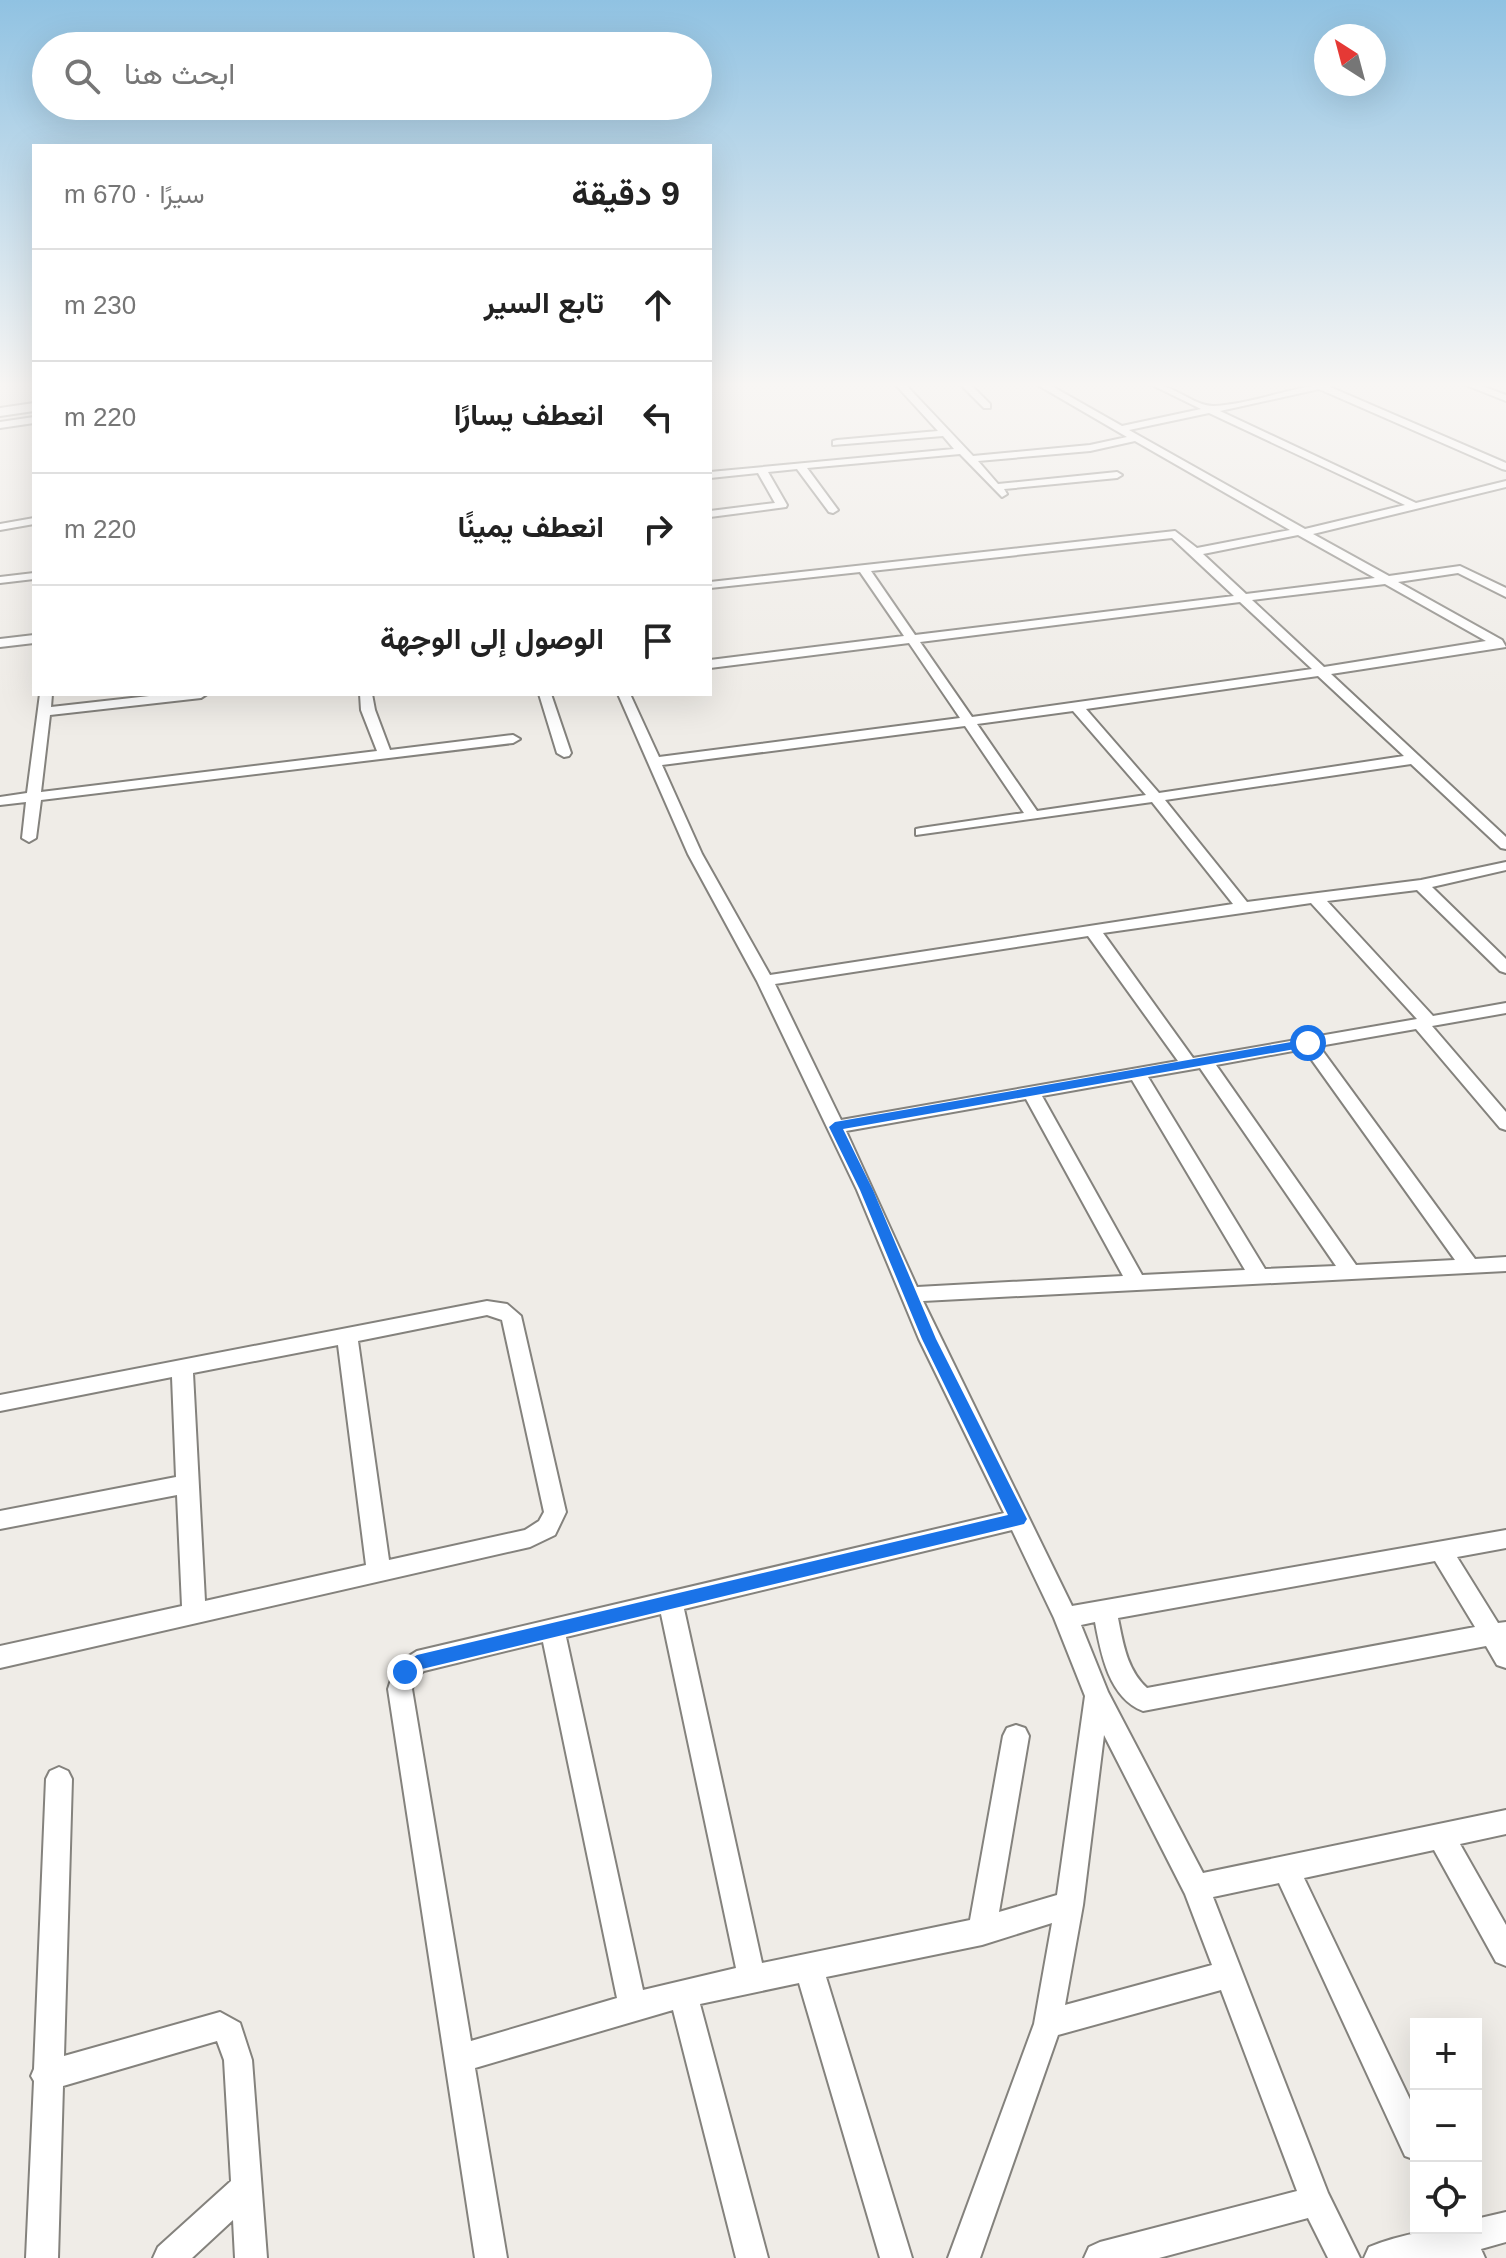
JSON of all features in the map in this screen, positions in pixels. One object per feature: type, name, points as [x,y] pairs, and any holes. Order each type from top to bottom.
[{"type":"street","points":[[712,514],[782,505],[773,489]]},
{"type":"street","points":[[818,489],[833,510]]},
{"type":"street","points":[[1227,489],[1502,646]]},
{"type":"street","points":[[1380,489],[1415,506]]},
{"type":"street","points":[[1196,552],[1302,532],[1484,489]]},
{"type":"street","points":[[0,527],[32,521]]},
{"type":"street","points":[[712,585],[1171,534],[1179,536],[1506,845]]},
{"type":"street","points":[[864,569],[1033,816]]},
{"type":"street","points":[[712,664],[1460,569],[1506,593]]},
{"type":"street","points":[[0,580],[32,576]]},
{"type":"street","points":[[0,643],[32,639]]},
{"type":"street","points":[[655,762],[1077,707],[1502,646]]},
{"type":"street","points":[[29,838],[46,696]]},
{"type":"street","points":[[44,712],[184,696]]},
{"type":"street","points":[[366,696],[368,710],[384,753]]},
{"type":"street","points":[[546,696],[564,753]]},
{"type":"street","points":[[625,696],[695,854],[765,981],[835,1127],[949,1381],[1066,1617],[1097,1696],[1196,1888],[1316,2201],[1344,2258]]},
{"type":"street","points":[[1077,707],[1156,798],[1243,907]]},
{"type":"street","points":[[0,801],[513,739]]},
{"type":"street","points":[[921,832],[1414,759]]},
{"type":"street","points":[[765,981],[1243,907],[1421,885],[1506,866]]},
{"type":"street","points":[[1421,885],[1506,968]]},
{"type":"street","points":[[1316,899],[1424,1022],[1506,1124]]},
{"type":"street","points":[[1093,931],[1196,1062],[1352,1273]]},
{"type":"street","points":[[835,1127],[1506,1008]]},
{"type":"street","points":[[1308,1043],[1470,1266]]},
{"type":"street","points":[[1136,1072],[1260,1278]]},
{"type":"street","points":[[1032,1093],[1135,1281]]},
{"type":"street","points":[[912,1294],[1506,1264]]},
{"type":"street","points":[[0,1403],[487,1308],[500,1309],[511,1316],[555,1512],[547,1528],[530,1538],[0,1657]]},
{"type":"street","points":[[347,1335],[379,1573]]},
{"type":"street","points":[[182,1368],[194,1614]]},
{"type":"street","points":[[0,1520],[186,1484]]},
{"type":"street","points":[[491,2258],[400,1689],[405,1672],[417,1662],[1019,1519]]},
{"type":"street","points":[[1066,1617],[1506,1539]]},
{"type":"street","points":[[1441,1551],[1499,1633],[1506,1657]]},
{"type":"street","points":[[671,1604],[752,1979]]},
{"type":"street","points":[[1105,1610],[1113,1648],[1125,1681],[1132,1692],[1143,1700],[1499,1633]]},
{"type":"street","points":[[553,1631],[633,2008]]},
{"type":"street","points":[[964,2258],[1048,2024],[1069,1905],[1097,1696]]},
{"type":"street","points":[[982,1931],[1016,1736]]},
{"type":"street","points":[[42,2258],[46,2076],[59,1779]]},
{"type":"street","points":[[1196,1888],[1506,1822]]},
{"type":"street","points":[[1441,1836],[1506,1952]]},
{"type":"street","points":[[1286,1868],[1410,2132]]},
{"type":"street","points":[[460,2058],[683,1993],[982,1931],[1069,1905]]},
{"type":"street","points":[[809,1968],[896,2258]]},
{"type":"street","points":[[1048,2024],[1229,1974]]},
{"type":"street","points":[[683,1993],[752,2258]]},
{"type":"street","points":[[46,2076],[220,2026],[230,2033],[238,2060],[251,2258]]},
{"type":"street","points":[[169,2258],[246,2188]]},
{"type":"street","points":[[1100,2258],[1316,2201]]},
{"type":"street","points":[[1380,2258],[1461,2241],[1506,2227]]},
{"type":"route","points":[[405,1672],[417,1662],[1019,1519],[955,1395],[866,1190],[835,1127],[1308,1043]]}]
